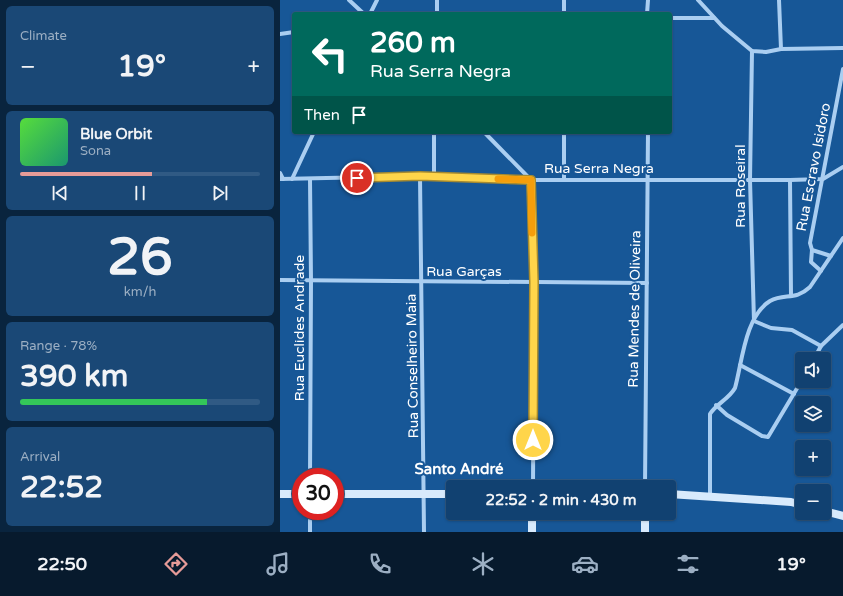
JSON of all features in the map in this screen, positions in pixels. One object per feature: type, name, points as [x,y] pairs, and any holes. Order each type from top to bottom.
[{"type":"street","points":[[349,0],[362,12]]},
{"type":"street","points":[[371,12],[377,0]]},
{"type":"street","points":[[437,0],[437,12]]},
{"type":"street","points":[[564,0],[564,12]]},
{"type":"street","points":[[647,12],[648,0]]},
{"type":"street","points":[[698,0],[714,18],[752,51],[766,52],[781,49],[843,48]]},
{"type":"street","points":[[779,0],[781,49]]},
{"type":"street","points":[[672,18],[714,18]]},
{"type":"street","points":[[280,34],[292,32]]},
{"type":"street","name":"Rua Roseiral","points":[[752,51],[750,180],[754,321]]},
{"type":"street","name":"Rua Escravo Isidoro","points":[[831,256],[812,250],[810,243],[843,69]]},
{"type":"street","points":[[292,179],[313,134]]},
{"type":"street","points":[[434,134],[434,177]]},
{"type":"street","points":[[486,134],[531,180],[534,282],[533,480]]},
{"type":"street","points":[[564,134],[564,180]]},
{"type":"street","name":"Rua Mendes de Oliveira","points":[[645,480],[648,134]]},
{"type":"street","name":"Rua Serra Negra","points":[[281,179],[420,176],[531,180],[790,180],[823,179],[843,167]]},
{"type":"street","points":[[280,173],[281,179]]},
{"type":"street","name":"Rua Conselheiro Maia","points":[[420,176],[425,494],[424,532]]},
{"type":"street","name":"Rua Euclides Andrade","points":[[310,179],[310,468]]},
{"type":"street","points":[[790,180],[791,296]]},
{"type":"street","points":[[710,496],[710,414],[716,405],[733,391],[744,342],[754,321],[770,301],[804,292],[810,287],[843,238]]},
{"type":"street","points":[[812,250],[811,262],[821,271]]},
{"type":"street","name":"Rua Garças","points":[[280,280],[647,283]]},
{"type":"street","points":[[754,321],[771,328],[792,330],[821,346]]},
{"type":"street","points":[[818,352],[821,346],[843,325]]},
{"type":"street","points":[[740,365],[794,394]]},
{"type":"street","points":[[716,405],[727,415],[762,436],[768,436],[797,388]]},
{"type":"street","points":[[280,494],[292,494]]},
{"type":"street","points":[[344,494],[446,494]]},
{"type":"street","points":[[676,494],[795,503]]},
{"type":"street","points":[[831,513],[843,516]]},
{"type":"street","points":[[310,520],[310,532]]},
{"type":"street","points":[[532,520],[532,532]]},
{"type":"street","points":[[645,520],[645,532]]},
{"type":"slow traffic","points":[[498,179],[531,180],[532,233]]},
{"type":"district","name":"Santo André","points":[[459,469]]},
{"type":"route","points":[[357,178],[420,176],[531,180],[534,282],[533,440]]}]
